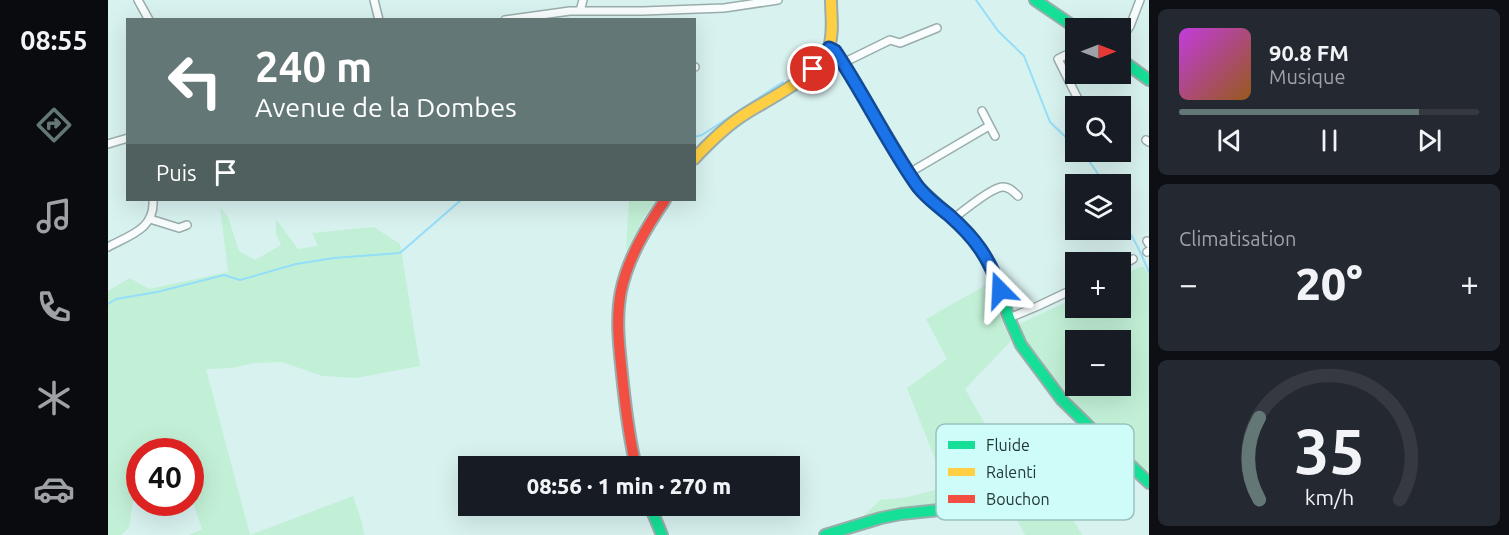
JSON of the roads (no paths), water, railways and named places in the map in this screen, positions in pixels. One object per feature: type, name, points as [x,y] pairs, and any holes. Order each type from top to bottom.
[{"type":"street","points":[[138,0],[148,18]]},
{"type":"street","points":[[374,0],[378,18]]},
{"type":"street","points":[[580,11],[583,0]]},
{"type":"street","points":[[522,18],[580,11],[724,8],[777,0]]},
{"type":"street","points":[[696,157],[716,135],[822,61],[829,48],[832,34],[831,0]]},
{"type":"street","points":[[1035,0],[1065,20]]},
{"type":"street","points":[[1131,23],[1138,0]]},
{"type":"street","points":[[590,11],[590,18]]},
{"type":"street","points":[[843,63],[890,40],[900,43],[937,28]]},
{"type":"street","points":[[829,48],[835,51],[843,63],[917,186],[970,235],[987,259],[1021,345],[1062,400],[1087,424]]},
{"type":"street","points":[[1065,56],[1058,59],[1065,73]]},
{"type":"street","points":[[1131,67],[1149,80]]},
{"type":"street","points":[[982,111],[995,136]]},
{"type":"street","points":[[909,173],[989,126]]},
{"type":"street","points":[[108,144],[126,139]]},
{"type":"street","points":[[953,219],[995,189],[1008,188],[1018,196]]},
{"type":"street","points":[[108,247],[144,227],[150,219],[153,201]]},
{"type":"street","points":[[634,456],[626,413],[618,334],[619,307],[624,278],[630,263],[650,223],[664,201]]},
{"type":"street","points":[[150,219],[179,228],[187,225]]},
{"type":"street","points":[[1009,318],[1065,293]]},
{"type":"street","points":[[1134,468],[1149,483]]},
{"type":"street","points":[[826,535],[881,518],[936,510]]},
{"type":"street","points":[[654,516],[662,535]]},
{"type":"waterway","points":[[976,0],[998,31],[1024,56],[1050,122],[1065,136]]},
{"type":"waterway","points":[[696,136],[702,135],[783,82]]},
{"type":"waterway","points":[[1090,162],[1098,174]]},
{"type":"waterway","points":[[108,304],[116,299],[157,292],[224,275],[240,280],[296,264],[334,258],[400,253],[460,201]]},
{"type":"waterway","points":[[1131,236],[1149,272]]}]
